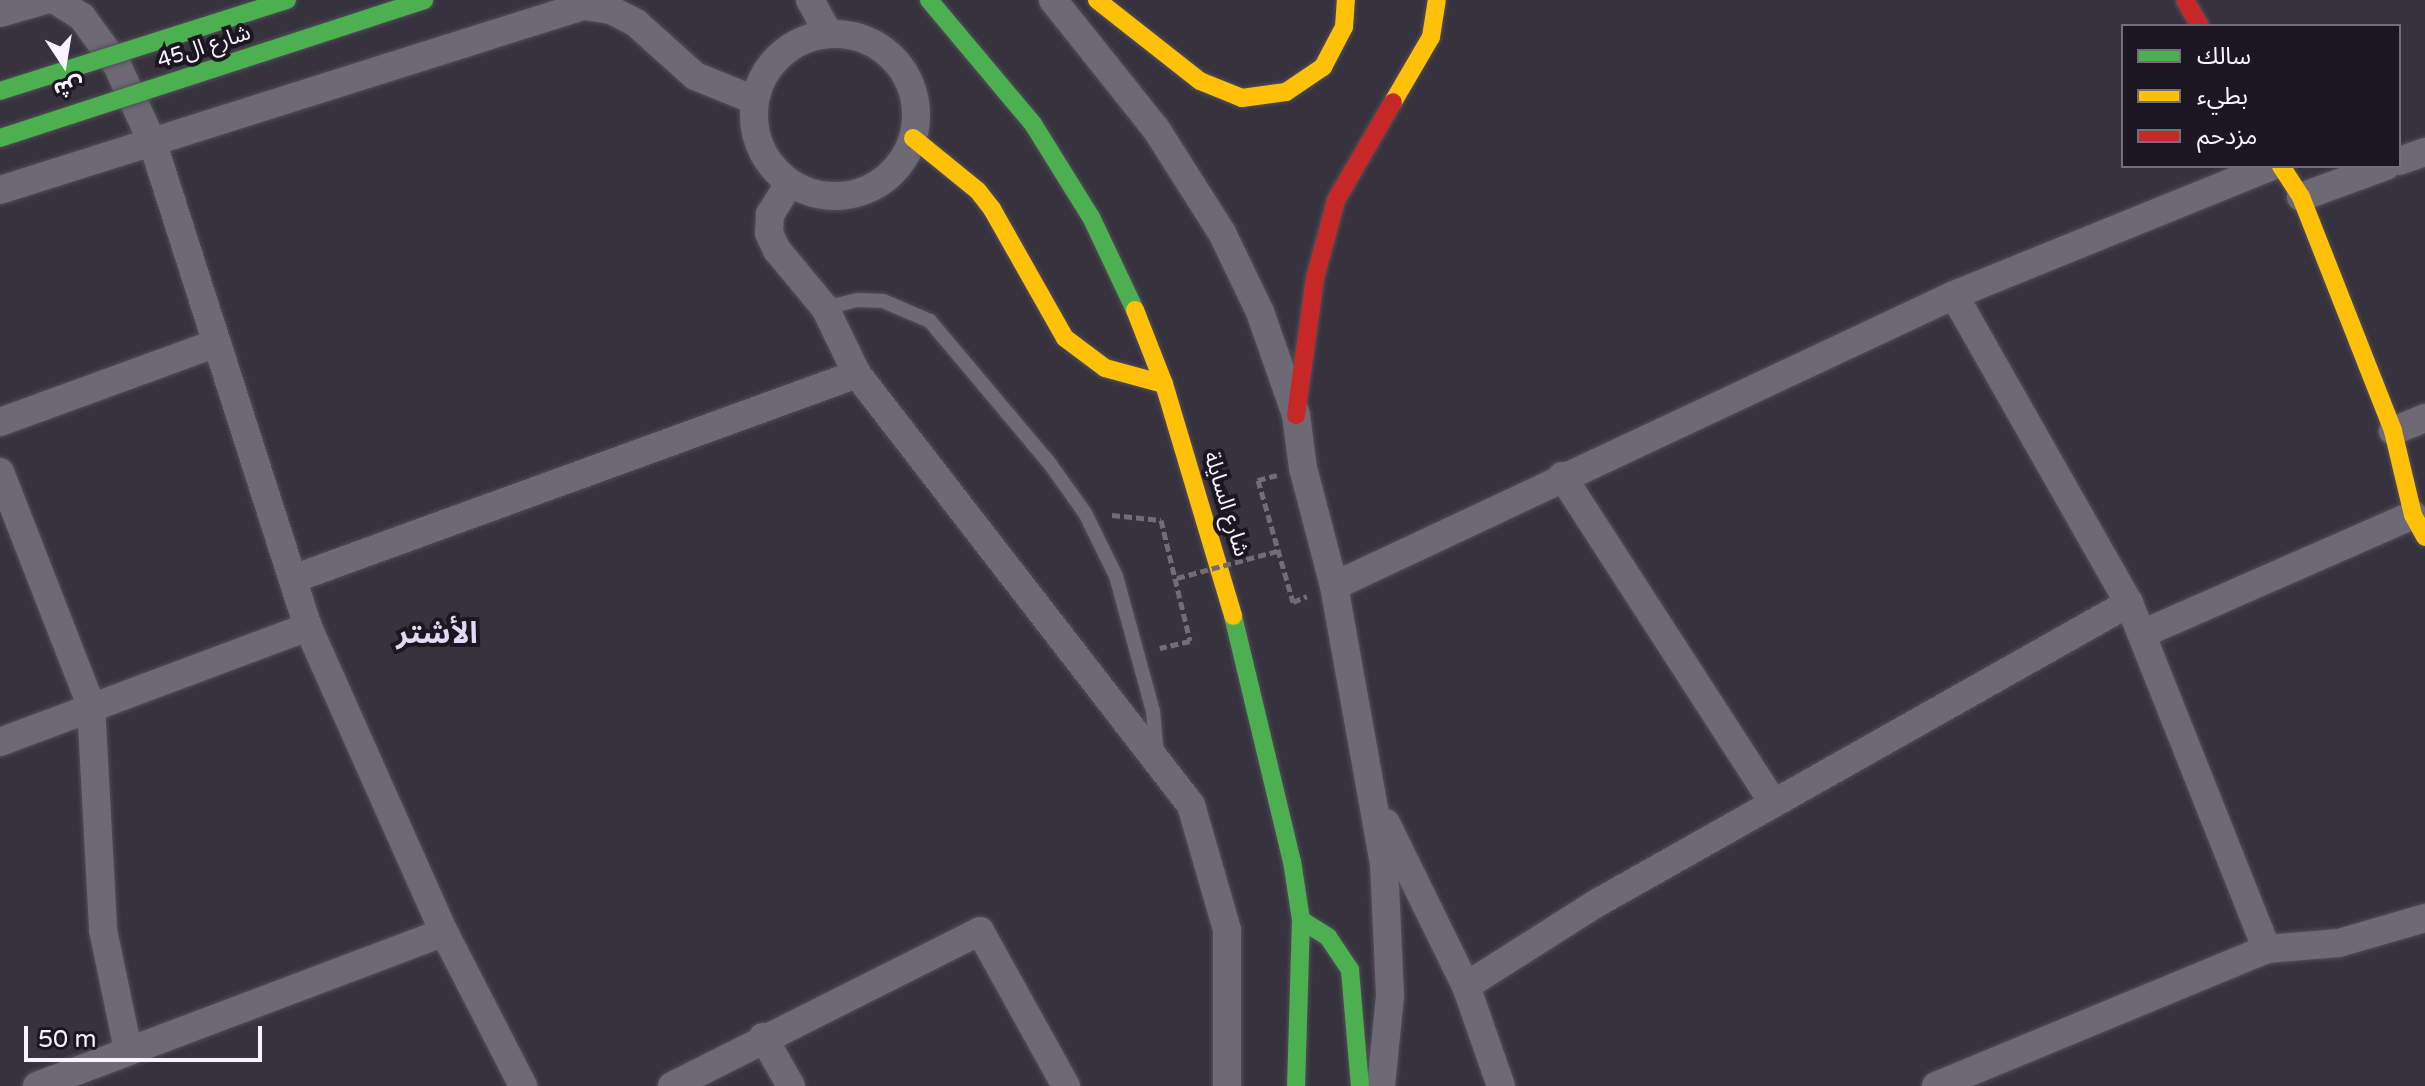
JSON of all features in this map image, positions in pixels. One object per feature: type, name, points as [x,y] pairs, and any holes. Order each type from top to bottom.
[{"type":"main road","name":"شارع ال45","points":[[0,91],[287,0]]},
{"type":"main road","name":"شارع ال45","points":[[0,138],[424,0]]},
{"type":"main road","name":"شارع السايلة","points":[[929,0],[1033,124],[1077,194],[1120,273],[1164,384],[1231,606],[1278,789],[1301,920],[1296,1086]]},
{"type":"main road","points":[[1097,0],[1200,81],[1242,98],[1286,92],[1323,67],[1344,27],[1346,0]]},
{"type":"main road","points":[[1296,415],[1312,292],[1336,200],[1431,37],[1437,0]]},
{"type":"main road","points":[[2185,0],[2199,24]]},
{"type":"main road","points":[[913,138],[978,191],[992,209],[1065,338],[1105,368],[1164,384]]},
{"type":"main road","points":[[2282,168],[2301,197],[2393,431],[2419,526]]},
{"type":"main road","points":[[1301,920],[1328,937],[1350,970],[1360,1086]]},
{"type":"street","points":[[0,13],[45,0]]},
{"type":"street","points":[[55,0],[82,17],[117,65],[153,144],[308,627],[444,932],[523,1086]]},
{"type":"street","points":[[810,0],[828,33]]},
{"type":"street","points":[[1053,0],[1156,129],[1222,233],[1260,312],[1296,415],[1303,468],[1334,586],[1373,797],[1389,929],[1381,1086]]},
{"type":"street","points":[[0,190],[583,6],[611,10],[636,23],[695,76],[719,90],[754,100]]},
{"type":"street","points":[[828,33],[872,43],[905,73],[914,93],[913,138],[894,170],[863,192],[838,197],[789,184],[759,147],[754,100],[761,80],[788,48],[828,33]]},
{"type":"street","points":[[2401,160],[2425,152]]},
{"type":"street","points":[[1334,586],[1562,476],[1954,295],[2267,168]]},
{"type":"street","points":[[2301,197],[2381,168]]},
{"type":"street","points":[[789,184],[770,214],[769,233],[777,250],[825,308],[857,374],[1191,805],[1227,930],[1227,1086]]},
{"type":"street","points":[[1954,295],[2129,603],[2267,949]]},
{"type":"street","points":[[0,422],[217,343]]},
{"type":"street","points":[[293,579],[857,374]]},
{"type":"street","points":[[2393,431],[2425,418]]},
{"type":"street","points":[[0,472],[91,705],[103,930],[128,1050]]},
{"type":"street","points":[[1562,476],[1773,802]]},
{"type":"street","points":[[2142,634],[2419,526]]},
{"type":"street","points":[[1466,986],[1773,802],[2129,603]]},
{"type":"street","points":[[0,742],[91,705],[308,627]]},
{"type":"street","points":[[1373,797],[1466,986],[1501,1086]]},
{"type":"street","points":[[1936,1086],[2267,949],[2339,943],[2425,918]]},
{"type":"street","points":[[672,1086],[763,1037],[980,931],[1066,1086]]},
{"type":"street","points":[[37,1086],[444,932]]},
{"type":"street","points":[[763,1037],[791,1086]]},
{"type":"lane","points":[[825,308],[857,300],[883,301],[930,321],[1085,513],[1116,576],[1139,653],[1158,759]]},
{"type":"path","points":[[1258,480],[1281,550],[1293,602]]},
{"type":"path","points":[[1085,513],[1161,520],[1190,641],[1139,653]]},
{"type":"path","points":[[1177,578],[1281,550]]},
{"type":"traffic: fast","points":[[0,91],[287,0]]},
{"type":"traffic: fast","points":[[0,138],[424,0]]},
{"type":"traffic: fast","points":[[929,0],[1033,124],[1091,217],[1135,310]]},
{"type":"traffic: fast","points":[[1233,616],[1292,861],[1301,920],[1296,1086]]},
{"type":"traffic: fast","points":[[1301,920],[1328,937],[1350,970],[1360,1086]]},
{"type":"traffic: slow","points":[[1097,0],[1200,81],[1242,98],[1286,92],[1323,67],[1344,27],[1346,0]]},
{"type":"traffic: slow","points":[[1393,102],[1431,37],[1437,0]]},
{"type":"traffic: slow","points":[[913,138],[978,191],[992,209],[1065,338],[1105,368],[1164,384]]},
{"type":"traffic: slow","points":[[2282,168],[2301,197],[2393,431],[2413,515],[2425,537]]},
{"type":"traffic: slow","points":[[1135,310],[1164,384],[1233,616]]},
{"type":"traffic: jam","points":[[2185,0],[2199,24]]},
{"type":"traffic: jam","points":[[1296,415],[1315,278],[1336,200],[1393,102]]},
{"type":"district","name":"الأشتر","points":[[437,634]]}]
